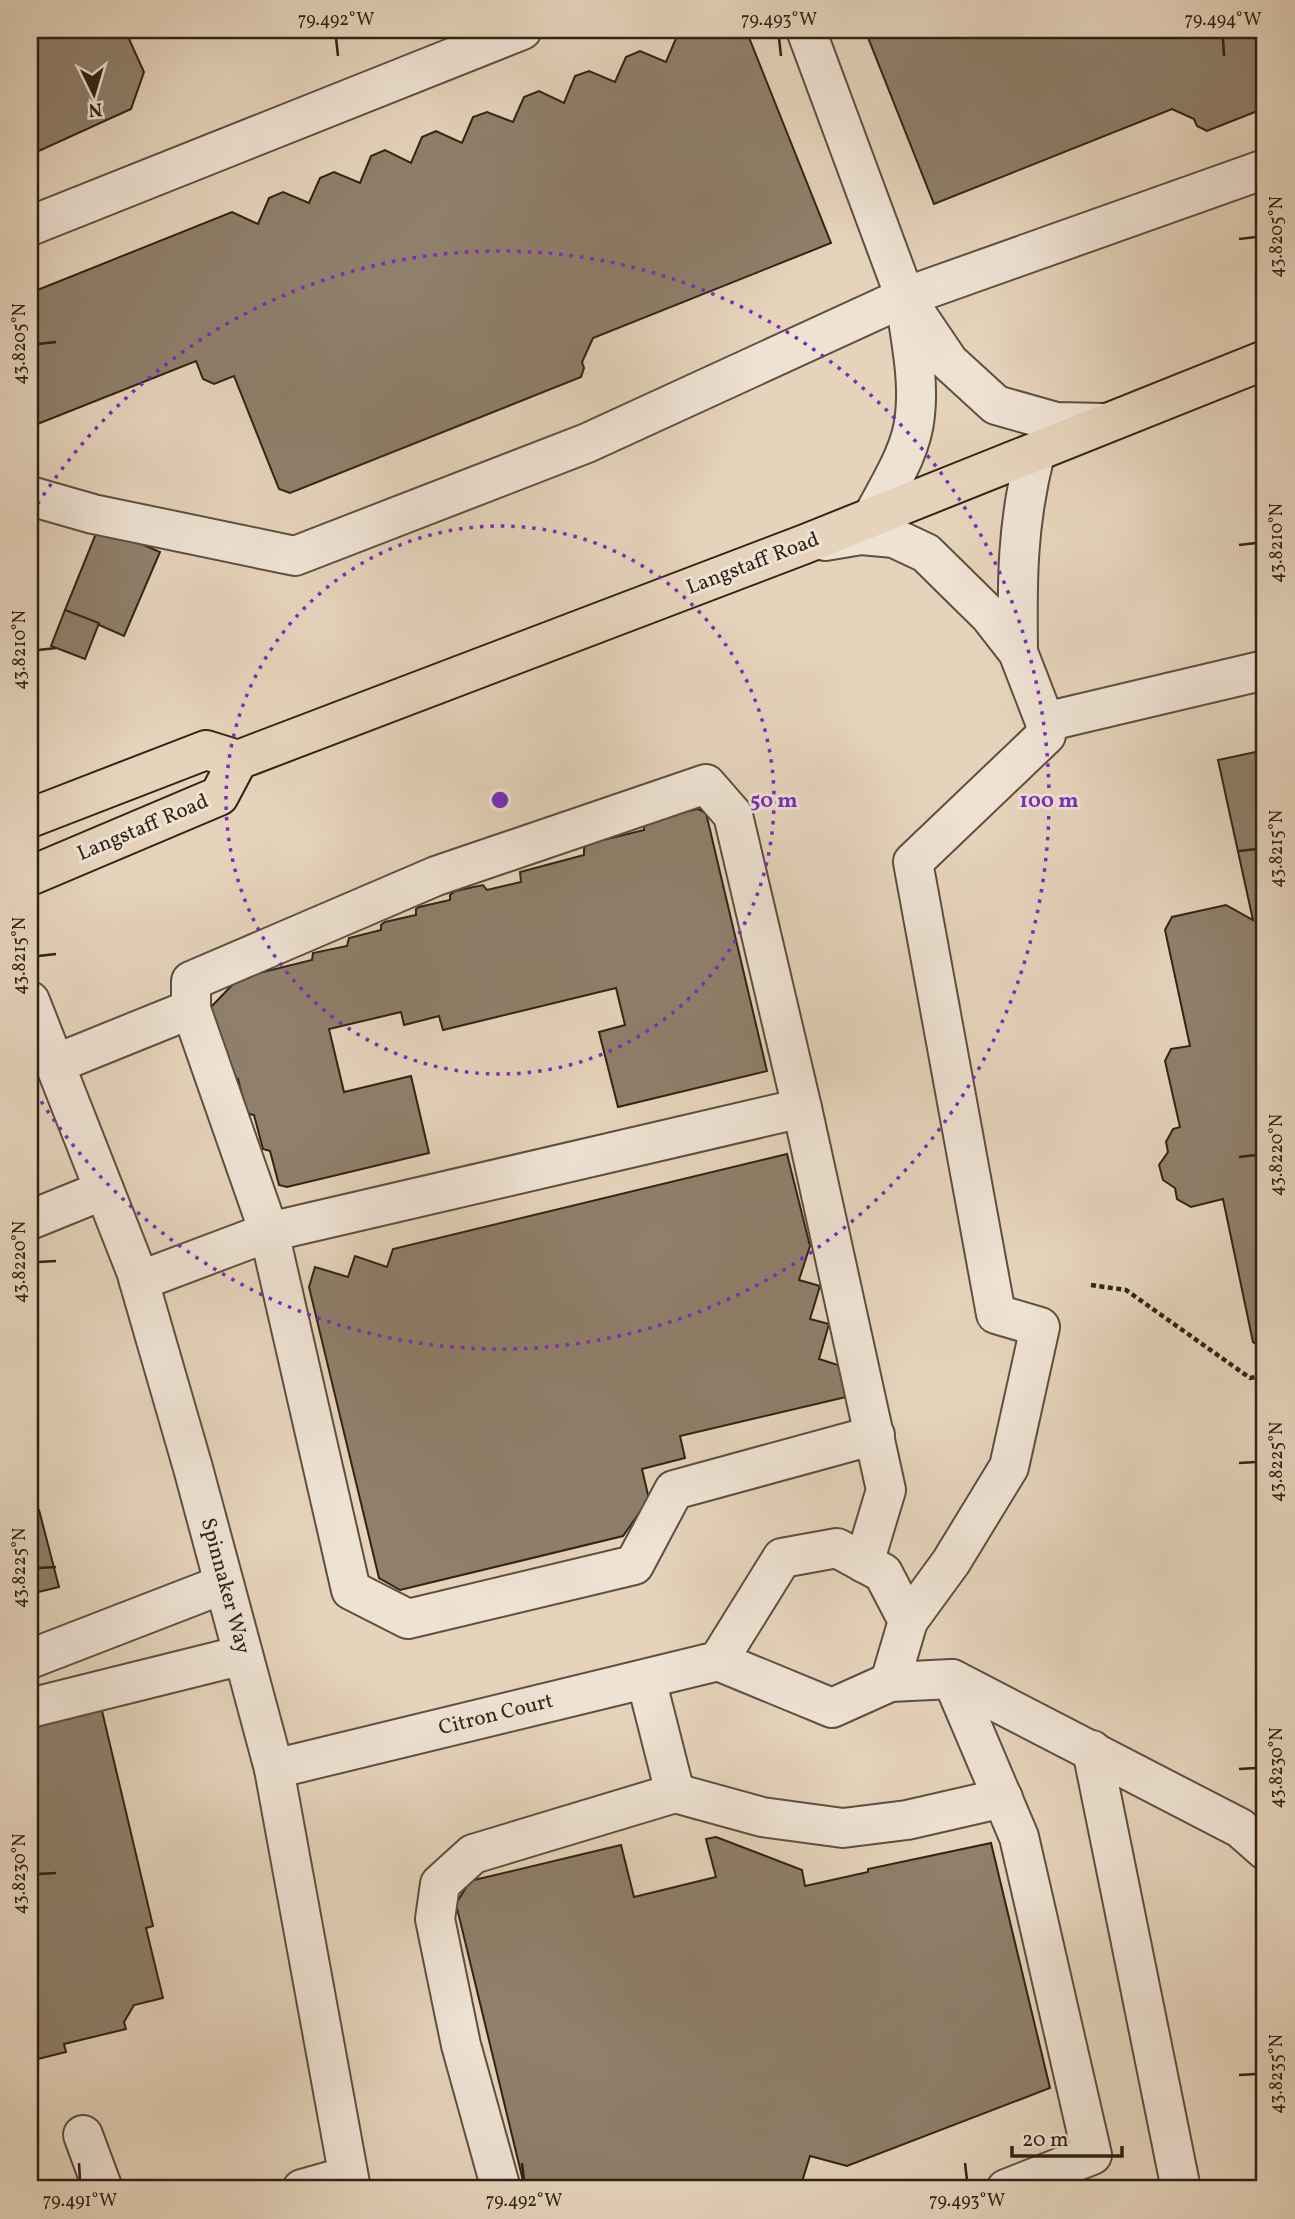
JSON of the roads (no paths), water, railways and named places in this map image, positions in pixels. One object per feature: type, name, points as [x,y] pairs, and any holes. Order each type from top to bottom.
[{"type":"main road","name":"Langstaff Road","points":[[30,876],[219,796],[239,760],[805,544],[1265,360]]},
{"type":"main road","points":[[30,818],[206,750],[239,760]]},
{"type":"street","points":[[30,226],[522,30]]},
{"type":"street","points":[[806,30],[905,297],[916,382],[915,418],[903,458],[873,516]]},
{"type":"street","points":[[30,496],[93,514],[295,556],[587,443],[905,297],[1265,169]]},
{"type":"street","points":[[905,297],[949,362],[996,404],[1056,422],[1107,423]]},
{"type":"street","points":[[1018,652],[1020,527],[1024,494],[1035,454]]},
{"type":"street","points":[[805,544],[861,535],[894,538],[926,553],[990,616],[1018,652],[1045,722],[1046,735],[913,862],[996,1314],[1040,1327],[1009,1467],[951,1562],[908,1621],[890,1682]]},
{"type":"street","points":[[1045,722],[1265,670]]},
{"type":"street","points":[[864,1563],[886,1490],[875,1435],[733,815],[706,784],[436,876],[191,981],[191,1009],[269,1232],[351,1590],[408,1619],[634,1565],[674,1490],[875,1435]]},
{"type":"street","name":"Spinnaker Way","points":[[30,1002],[139,1281],[274,1769],[349,2183]]},
{"type":"street","points":[[55,1064],[191,1009]]},
{"type":"street","points":[[139,1281],[269,1232],[802,1108]]},
{"type":"street","points":[[30,1220],[104,1190]]},
{"type":"street","points":[[908,1621],[883,1573],[837,1548],[782,1558],[718,1661],[832,1708],[890,1682],[952,1679],[1240,1829],[1265,1850]]},
{"type":"street","points":[[30,1659],[224,1584]]},
{"type":"street","points":[[30,1709],[243,1655]]},
{"type":"street","name":"Citron Court","points":[[274,1769],[718,1661]]},
{"type":"street","points":[[646,1679],[675,1793]]},
{"type":"street","points":[[952,1679],[1019,1837],[1095,2172],[1006,2189]]},
{"type":"street","points":[[1092,1750],[1181,2189]]},
{"type":"street","points":[[501,2189],[461,2045],[435,1919],[440,1884],[473,1854],[675,1793],[762,1817],[843,1828],[906,1820],[1003,1798]]},
{"type":"street","points":[[83,2135],[103,2189]]},
{"type":"street","points":[[302,2189],[349,2183]]}]
